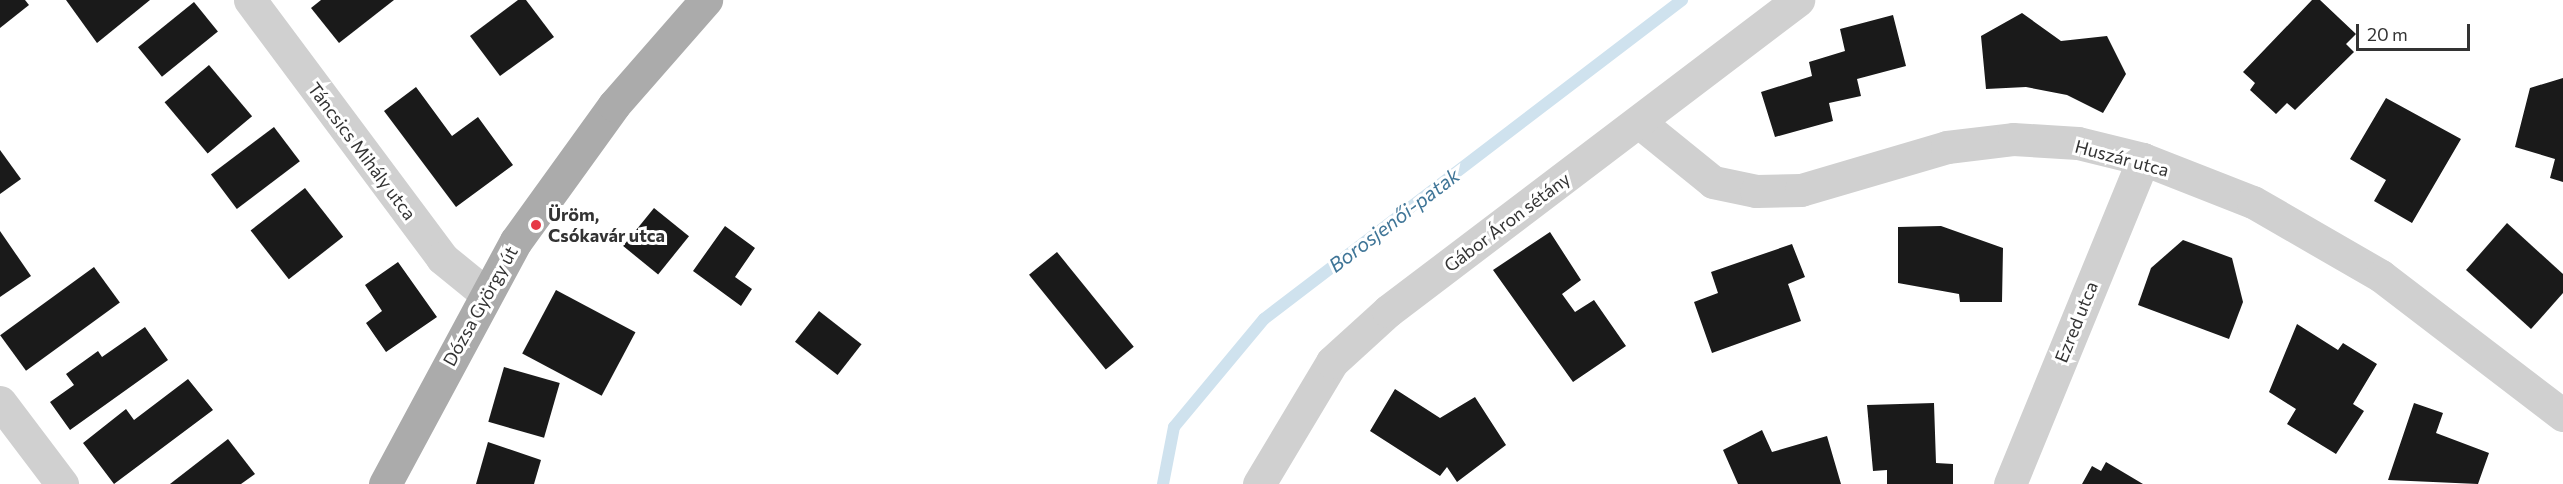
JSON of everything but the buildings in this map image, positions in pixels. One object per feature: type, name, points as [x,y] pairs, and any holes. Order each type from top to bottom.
[{"type":"main road","name":"Dózsa György út","points":[[385,484],[485,293],[560,174],[706,0]]},
{"type":"street","name":"Táncsics Mihály utca","points":[[250,0],[442,258],[485,293]]},
{"type":"street","name":"Gábor Áron sétány","points":[[1259,484],[1332,362],[1388,311],[1639,122],[1793,2]]},
{"type":"street","name":"Huszár utca","points":[[1639,122],[1713,182],[1756,191],[1801,190],[1947,147],[2013,139],[2078,143],[2143,159],[2253,202],[2380,276],[2563,415]]},
{"type":"street","name":"Ezred utca","points":[[2010,484],[2143,159]]},
{"type":"street","points":[[0,402],[62,484]]},
{"type":"waterway","name":"Borosjenői-patak","points":[[1163,484],[1174,427],[1264,319],[1682,0]]},
{"type":"place","name":"Üröm, Csókavár utca","points":[[536,225]]}]
